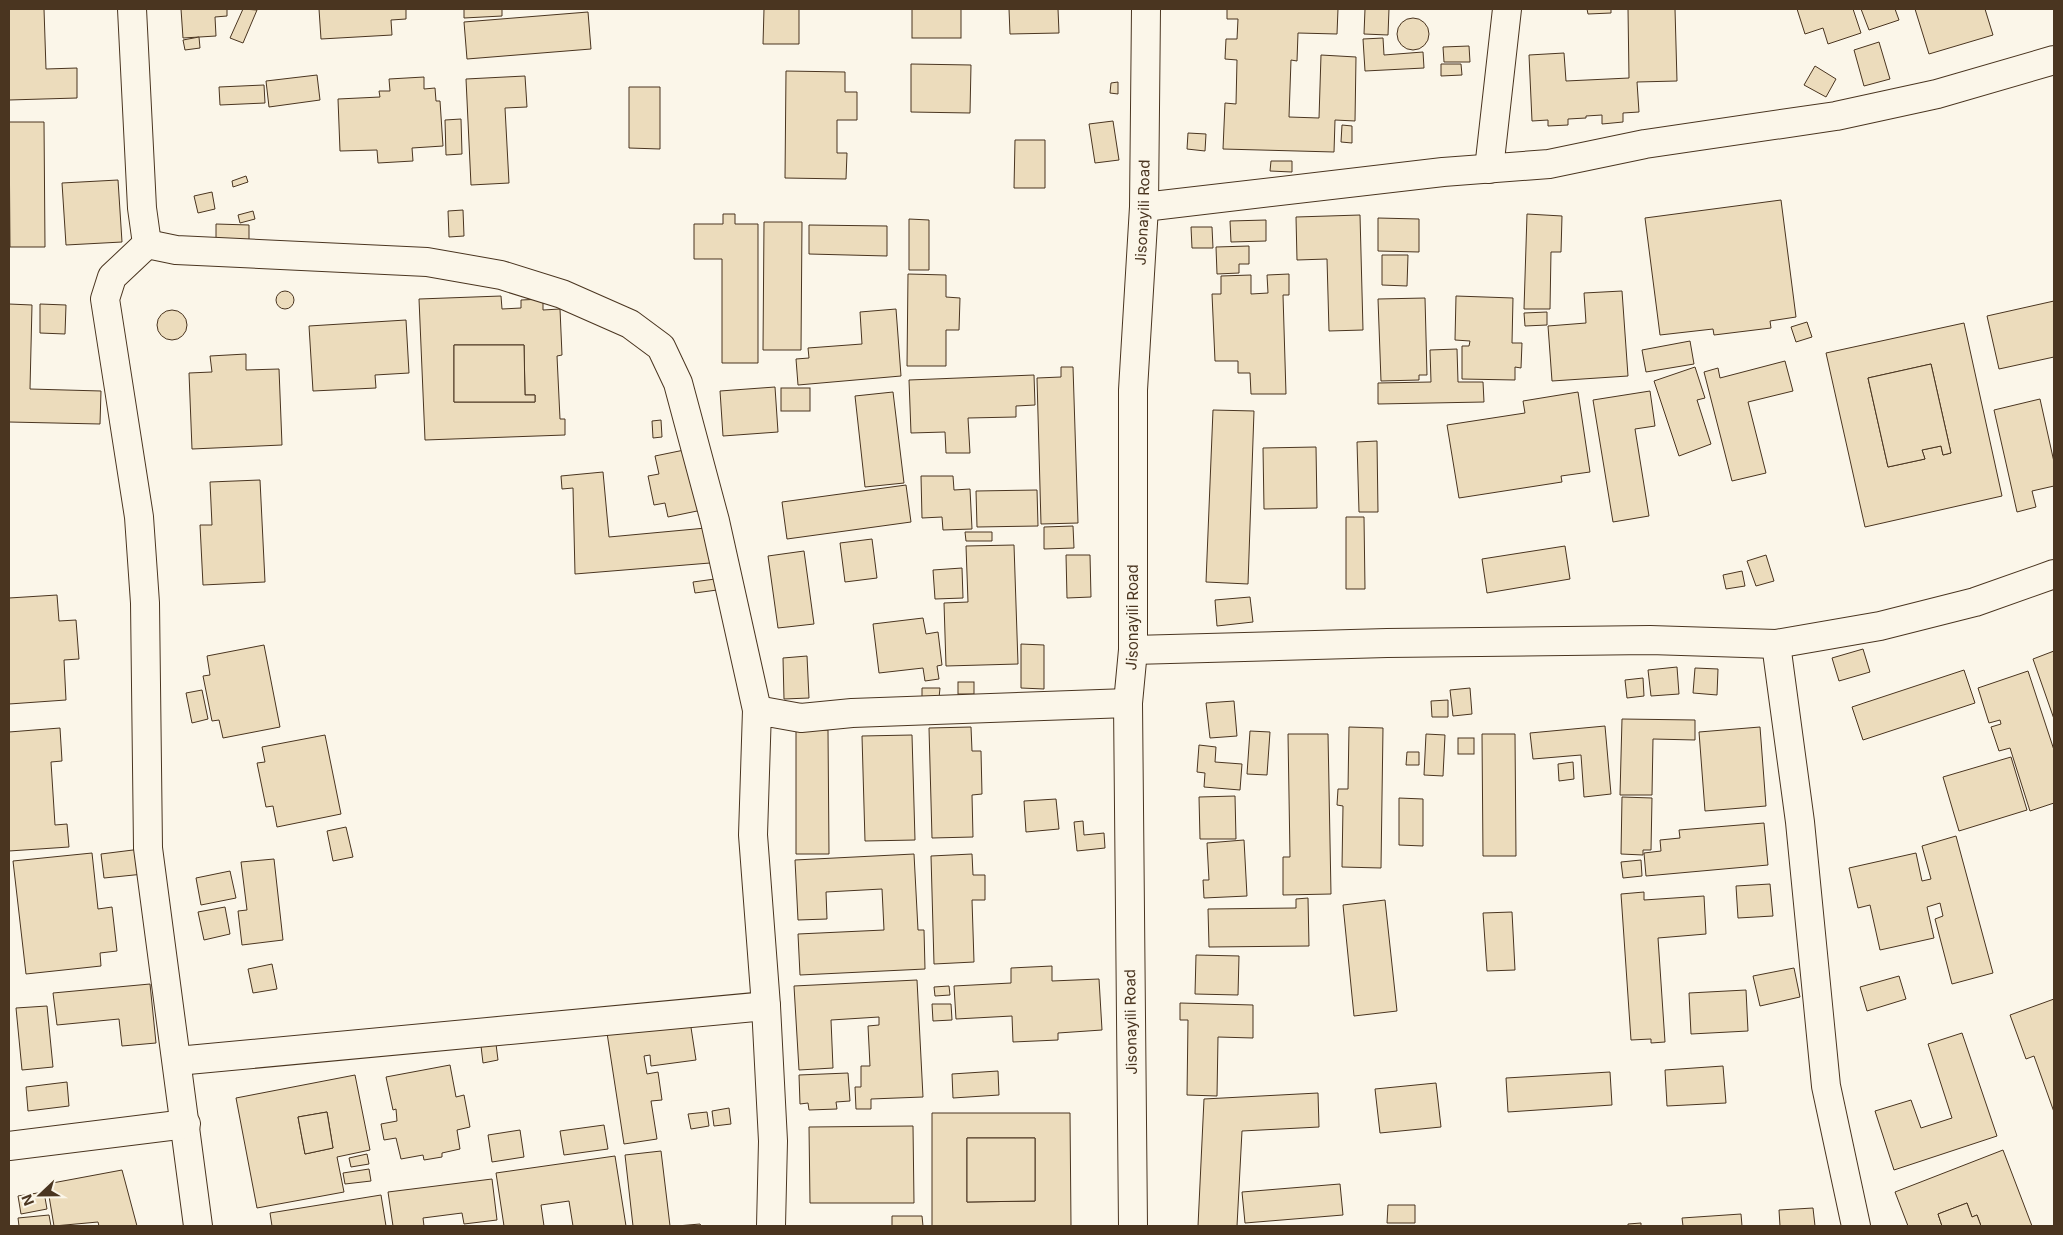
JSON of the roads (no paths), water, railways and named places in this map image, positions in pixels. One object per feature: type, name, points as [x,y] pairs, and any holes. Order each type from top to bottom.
[{"type":"street","points":[[132,9],[142,208],[147,244]]},
{"type":"street","name":"Jisonayili Road","points":[[1133,1226],[1128,703],[1133,650],[1133,390],[1144,207],[1146,9]]},
{"type":"street","points":[[1489,168],[1507,9]]},
{"type":"street","points":[[1144,207],[1489,168],[1549,164],[1645,144],[1836,116],[1937,94],[2054,60]]},
{"type":"street","points":[[147,244],[176,250],[427,262],[501,275],[562,294],[630,324],[661,347],[678,383],[715,521],[757,710],[753,835],[766,1006],[773,1141],[772,1226]]},
{"type":"street","points":[[147,244],[112,277],[105,298],[139,517],[145,604],[148,848],[198,1226]]},
{"type":"street","points":[[1133,650],[1650,640],[1776,644],[1880,626],[1956,607],[2054,574]]},
{"type":"street","points":[[1776,644],[1800,822],[1826,1086],[1856,1226]]},
{"type":"street","points":[[757,710],[801,718],[852,713],[1128,703]]},
{"type":"street","points":[[177,1061],[766,1006]]},
{"type":"street","points":[[9,1146],[186,1124]]}]
